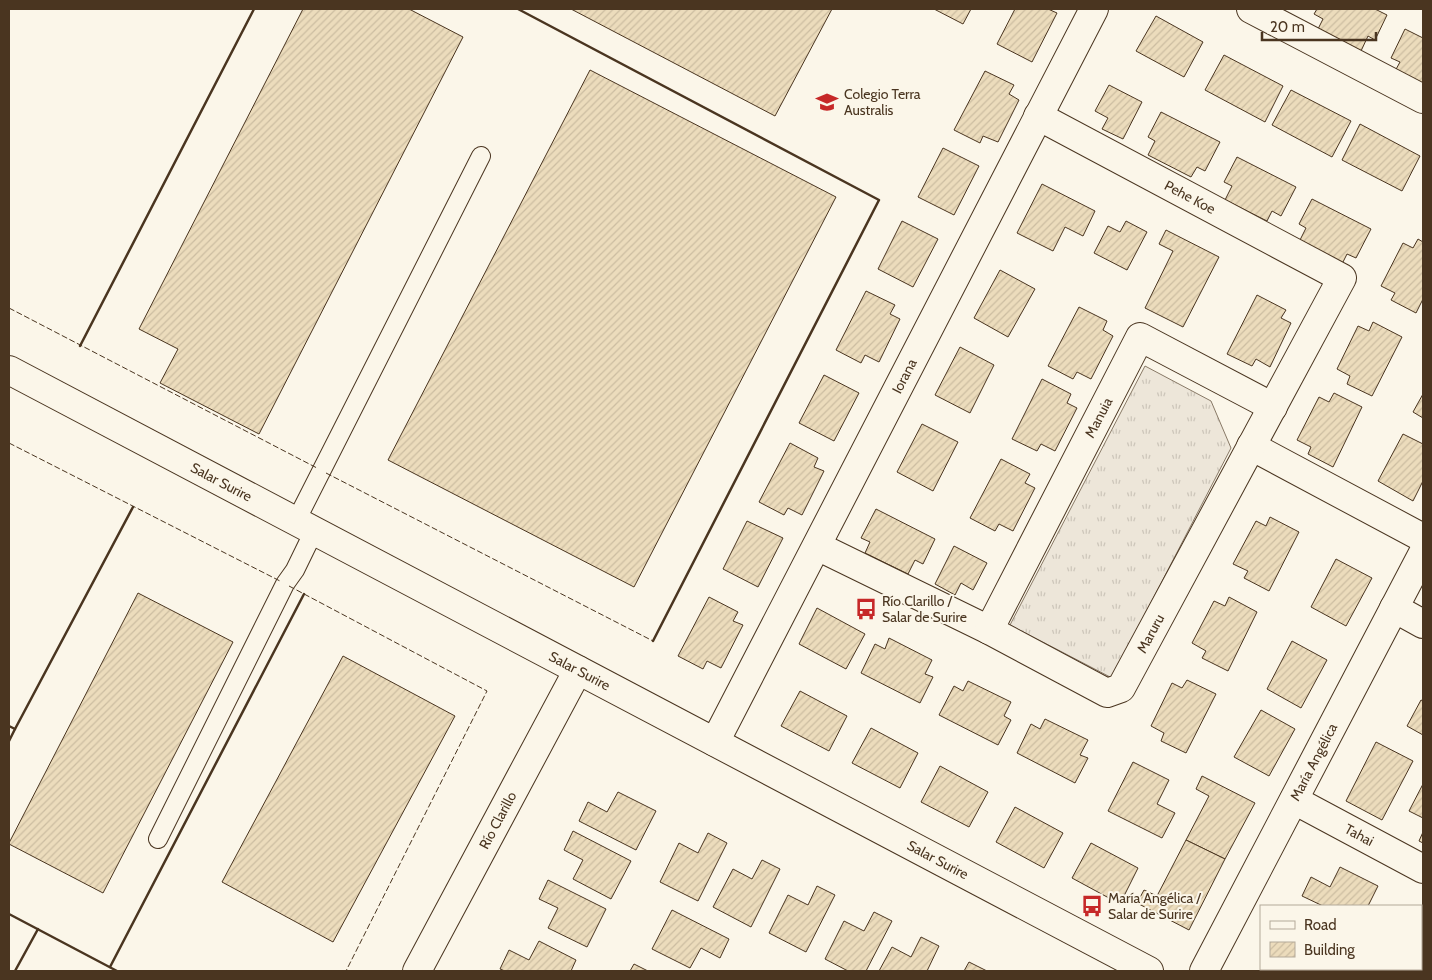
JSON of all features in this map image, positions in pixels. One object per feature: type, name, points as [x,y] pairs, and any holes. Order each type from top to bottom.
[{"type":"street","name":"Iorana","points":[[715,742],[1094,9]]},
{"type":"street","points":[[1251,9],[1423,98]]},
{"type":"street","name":"Pehe Koe","points":[[1038,116],[1342,278]]},
{"type":"street","name":"Maruru","points":[[817,546],[989,630],[1107,693],[1121,688],[1342,278]]},
{"type":"street","name":"Manuia","points":[[989,630],[1140,337],[1273,407]]},
{"type":"street","name":"Salar Surire","points":[[9,370],[1149,971]]},
{"type":"street","points":[[1251,446],[1423,538]]},
{"type":"street","name":"María Angélica","points":[[1204,971],[1423,552]]},
{"type":"street","points":[[1394,608],[1423,624]]},
{"type":"street","name":"Río Clarillo","points":[[417,971],[578,670]]},
{"type":"street","name":"Tahai","points":[[1294,800],[1423,869]]},
{"type":"lane","points":[[158,839],[285,584],[294,570],[305,526],[481,156]]},
{"type":"green space","points":[[1145,366],[1211,401],[1231,448],[1112,678],[1010,625]]},
{"type":"building","points":[[303,9],[409,9],[463,37],[259,434],[160,383],[178,349],[139,329]]},
{"type":"building","points":[[571,9],[832,9],[775,116]]},
{"type":"building","points":[[934,9],[971,9],[963,24]]},
{"type":"building","points":[[1015,9],[1048,9],[1057,13],[1032,62],[997,44]]},
{"type":"building","points":[[1317,9],[1375,9],[1387,15],[1375,40],[1368,36],[1361,51],[1318,29],[1323,19],[1314,14]]},
{"type":"building","points":[[1156,16],[1203,42],[1184,77],[1136,51]]},
{"type":"building","points":[[1405,29],[1423,38],[1423,87],[1394,73],[1400,62],[1391,58]]},
{"type":"building","points":[[1224,55],[1283,86],[1265,122],[1205,90]]},
{"type":"building","points":[[590,70],[836,197],[634,587],[388,460]]},
{"type":"building","points":[[985,71],[1014,85],[1009,94],[1019,100],[998,142],[983,136],[980,143],[954,130]]},
{"type":"building","points":[[1109,85],[1142,102],[1123,139],[1102,129],[1108,118],[1095,111]]},
{"type":"building","points":[[1291,90],[1351,121],[1332,157],[1272,125]]},
{"type":"building","points":[[1161,112],[1220,142],[1205,171],[1197,167],[1191,177],[1148,155],[1155,141],[1148,137]]},
{"type":"building","points":[[1360,124],[1420,156],[1402,191],[1342,160]]},
{"type":"building","points":[[943,148],[979,166],[954,215],[918,197]]},
{"type":"building","points":[[1237,157],[1296,187],[1281,216],[1272,211],[1267,221],[1225,200],[1232,186],[1224,182]]},
{"type":"building","points":[[1042,184],[1095,211],[1083,236],[1065,227],[1053,251],[1017,233]]},
{"type":"building","points":[[1312,199],[1371,229],[1356,258],[1347,254],[1342,264],[1299,242],[1306,228],[1299,224]]},
{"type":"building","points":[[902,221],[938,239],[913,287],[878,269]]},
{"type":"building","points":[[1126,221],[1147,232],[1127,270],[1094,253],[1108,226],[1120,232]]},
{"type":"building","points":[[1166,230],[1219,257],[1183,327],[1145,308],[1173,251],[1159,244]]},
{"type":"building","points":[[1418,239],[1423,242],[1423,299],[1416,313],[1391,300],[1395,293],[1381,286],[1403,243],[1413,248]]},
{"type":"building","points":[[1000,270],[1035,289],[1008,337],[974,318]]},
{"type":"building","points":[[866,291],[895,305],[890,314],[900,319],[879,362],[865,355],[861,363],[836,350]]},
{"type":"building","points":[[1257,295],[1286,310],[1281,318],[1291,323],[1270,367],[1256,359],[1252,366],[1227,354]]},
{"type":"building","points":[[1079,307],[1107,321],[1103,330],[1113,336],[1091,379],[1077,372],[1073,379],[1048,366]]},
{"type":"building","points":[[1373,322],[1402,337],[1372,396],[1347,384],[1350,376],[1337,369],[1358,326],[1369,331]]},
{"type":"building","points":[[960,347],[994,365],[970,413],[935,395]]},
{"type":"building","points":[[824,375],[859,393],[834,441],[799,423]]},
{"type":"building","points":[[1042,379],[1071,394],[1067,403],[1077,408],[1055,451],[1041,444],[1037,451],[1012,439]]},
{"type":"building","points":[[1334,393],[1362,407],[1333,467],[1308,454],[1311,447],[1297,440],[1319,397],[1329,402]]},
{"type":"building","points":[[1423,394],[1423,418],[1413,412]]},
{"type":"building","points":[[922,424],[958,442],[933,491],[897,472]]},
{"type":"building","points":[[1403,434],[1423,444],[1423,481],[1413,501],[1378,481]]},
{"type":"building","points":[[790,443],[818,458],[814,467],[824,471],[802,515],[788,508],[784,515],[759,502]]},
{"type":"building","points":[[1001,459],[1030,474],[1025,483],[1035,488],[1013,531],[999,524],[995,531],[970,518]]},
{"type":"building","points":[[876,509],[935,539],[923,564],[915,560],[908,574],[865,553],[870,542],[861,538]]},
{"type":"building","points":[[1270,517],[1299,532],[1269,591],[1244,578],[1248,571],[1233,564],[1256,521],[1266,526]]},
{"type":"building","points":[[747,521],[783,538],[758,587],[723,569]]},
{"type":"building","points":[[954,546],[987,563],[973,590],[961,583],[955,595],[935,584]]},
{"type":"building","points":[[1336,559],[1372,578],[1346,626],[1311,607]]},
{"type":"building","points":[[138,593],[233,642],[103,893],[9,843]]},
{"type":"building","points":[[709,597],[738,612],[733,621],[743,625],[721,668],[707,661],[703,669],[678,656]]},
{"type":"building","points":[[1229,597],[1257,612],[1228,671],[1202,658],[1206,651],[1192,643],[1214,601],[1225,606]]},
{"type":"building","points":[[817,608],[865,634],[846,669],[799,644]]},
{"type":"building","points":[[889,638],[932,660],[925,674],[933,677],[920,703],[861,673],[875,644],[885,649]]},
{"type":"building","points":[[1292,641],[1327,660],[1301,708],[1267,689]]},
{"type":"building","points":[[343,656],[455,716],[333,942],[222,882]]},
{"type":"building","points":[[1187,680],[1216,694],[1186,753],[1161,741],[1164,733],[1151,726],[1172,683],[1182,688]]},
{"type":"building","points":[[968,681],[1011,702],[1004,716],[1011,720],[998,745],[939,715],[954,686],[963,691]]},
{"type":"building","points":[[800,691],[847,716],[829,751],[781,726]]},
{"type":"building","points":[[1421,700],[1423,701],[1423,735],[1407,726]]},
{"type":"building","points":[[1261,710],[1295,729],[1269,776],[1234,757]]},
{"type":"building","points":[[1045,719],[1088,740],[1080,755],[1088,758],[1075,783],[1017,753],[1031,724],[1040,729]]},
{"type":"building","points":[[871,728],[918,753],[900,788],[852,763]]},
{"type":"building","points":[[1376,742],[1413,761],[1382,820],[1346,801]]},
{"type":"building","points":[[1133,762],[1169,780],[1157,804],[1175,813],[1162,838],[1108,811]]},
{"type":"building","points":[[940,766],[988,792],[969,827],[921,802]]},
{"type":"building","points":[[1202,776],[1255,803],[1225,859],[1186,840],[1209,796],[1196,789]]},
{"type":"building","points":[[1423,784],[1423,818],[1409,811]]},
{"type":"building","points":[[618,792],[656,811],[636,850],[579,821],[588,802],[607,812]]},
{"type":"building","points":[[1015,807],[1063,833],[1044,868],[996,842]]},
{"type":"building","points":[[573,831],[631,861],[611,899],[573,879],[583,860],[564,850]]},
{"type":"building","points":[[1423,832],[1423,843],[1419,841]]},
{"type":"building","points":[[708,833],[727,843],[698,901],[660,882],[679,843],[698,853]]},
{"type":"building","points":[[1186,840],[1225,859],[1189,930],[1137,903],[1144,890],[1157,896]]},
{"type":"building","points":[[1091,843],[1138,868],[1120,904],[1072,878]]},
{"type":"building","points":[[762,860],[780,869],[751,927],[713,907],[733,869],[752,879]]},
{"type":"building","points":[[1340,867],[1378,886],[1368,905],[1321,905],[1302,896],[1311,877],[1330,887]]},
{"type":"building","points":[[548,880],[606,909],[587,947],[548,928],[558,908],[539,899]]},
{"type":"building","points":[[817,886],[835,895],[806,952],[769,933],[788,895],[808,905]]},
{"type":"building","points":[[672,910],[729,939],[720,958],[701,948],[690,968],[652,949]]},
{"type":"building","points":[[874,912],[892,921],[866,971],[848,971],[825,959],[844,921],[864,931]]},
{"type":"building","points":[[921,937],[939,946],[927,971],[879,971],[892,947],[911,957]]},
{"type":"building","points":[[539,941],[576,960],[571,971],[505,971],[500,969],[509,950],[529,960]]},
{"type":"building","points":[[969,962],[987,971],[964,971]]},
{"type":"building","points":[[634,964],[648,971],[630,971]]},
{"type":"building","points":[[1283,970],[1330,970],[1329,971]]},
{"type":"building","points":[[1384,970],[1386,971],[1344,971]]},
{"type":"fence","points":[[9,308],[317,468]]},
{"type":"fence","points":[[9,443],[280,581]]},
{"type":"fence","points":[[326,473],[653,641]]},
{"type":"fence","points":[[289,586],[487,691],[346,971]]},
{"type":"wall","points":[[80,346],[254,9]]},
{"type":"wall","points":[[518,9],[879,200],[653,641]]},
{"type":"wall","points":[[9,726],[15,729],[133,507]]},
{"type":"wall","points":[[110,967],[304,594]]},
{"type":"wall","points":[[9,741],[15,729]]},
{"type":"wall","points":[[9,914],[117,971]]},
{"type":"wall","points":[[15,971],[38,929]]},
{"type":"place","name":"Colegio Terra Australis","points":[[827,102]]},
{"type":"place","name":"Río Clarillo / Salar de Surire","points":[[866,609]]},
{"type":"place","name":"María Angélica / Salar de Surire","points":[[1092,906]]}]
